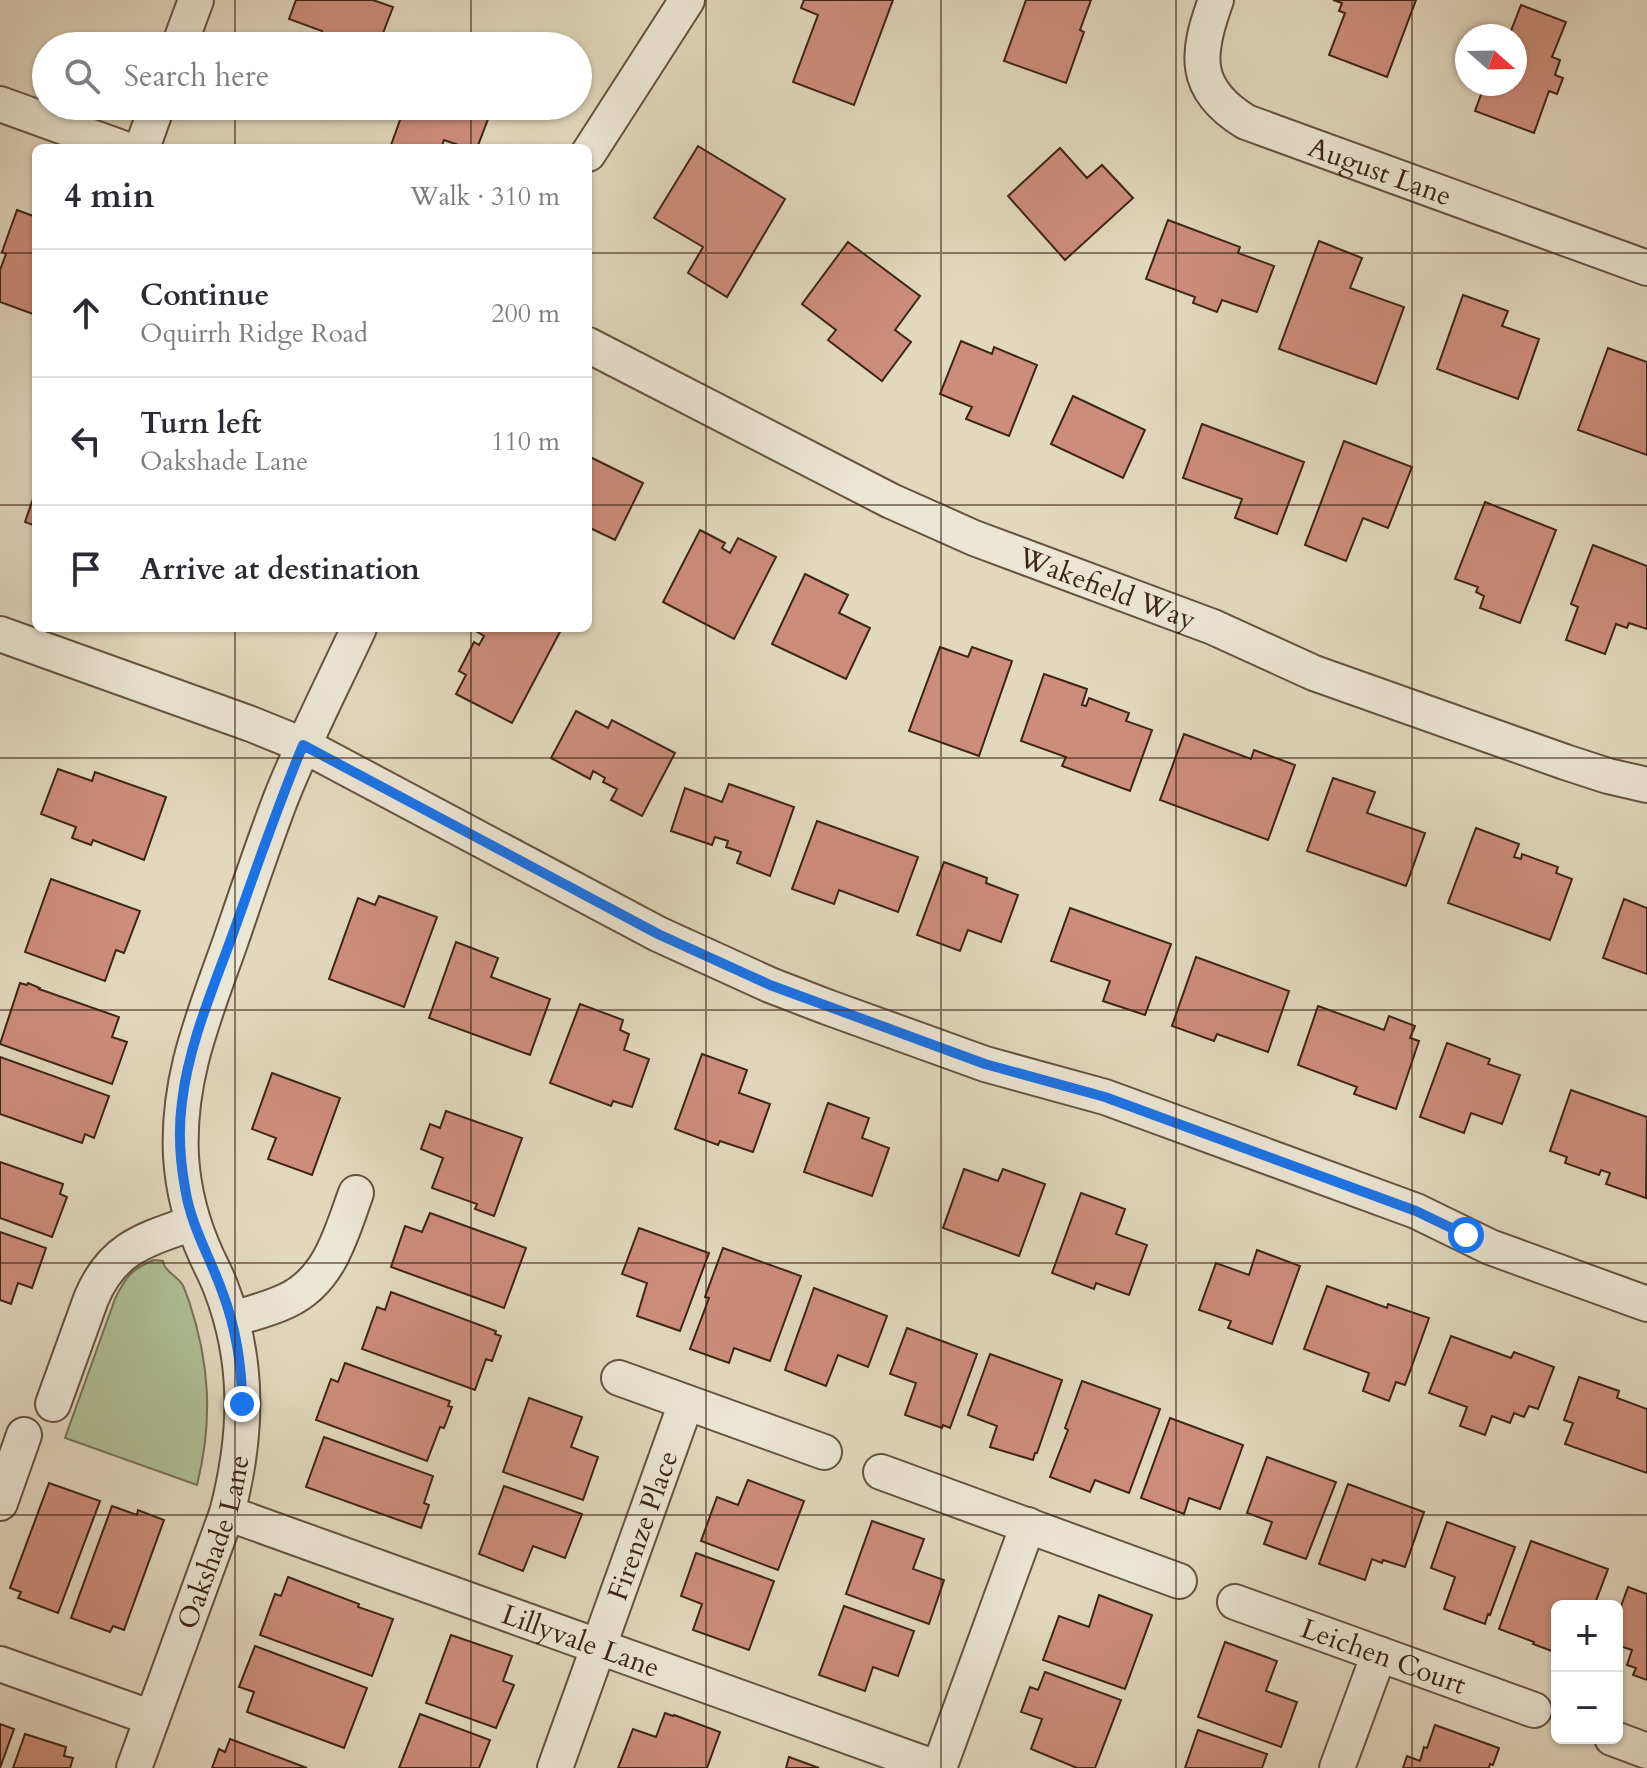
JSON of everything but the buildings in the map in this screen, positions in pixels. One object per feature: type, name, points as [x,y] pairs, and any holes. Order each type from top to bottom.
[{"type":"street","points":[[184,32],[196,0]]},
{"type":"street","points":[[592,148],[687,0]]},
{"type":"street","name":"August Lane","points":[[1216,0],[1202,44],[1202,65],[1217,100],[1246,122],[1644,256]]},
{"type":"street","points":[[0,104],[32,116]]},
{"type":"street","points":[[44,120],[111,144]]},
{"type":"street","points":[[143,144],[152,120]]},
{"type":"street","name":"Wakefield Way","points":[[592,347],[891,501],[974,538],[1213,627],[1314,673],[1565,762],[1647,785]]},
{"type":"street","name":"Oakshade Lane","points":[[134,1768],[227,1513],[242,1440],[239,1347],[221,1287],[193,1223],[181,1161],[182,1103],[186,1078],[198,1032],[280,799],[357,632]]},
{"type":"street","points":[[0,634],[303,745],[658,934],[770,985],[985,1064],[1105,1097],[1416,1211],[1490,1247],[1647,1304]]},
{"type":"street","points":[[232,1319],[287,1301],[311,1284],[328,1264],[356,1193]]},
{"type":"street","points":[[53,1404],[91,1299],[106,1270],[129,1249],[193,1223]]},
{"type":"street","points":[[619,1378],[824,1452]]},
{"type":"street","name":"Firenze Place","points":[[555,1768],[686,1403]]},
{"type":"street","points":[[0,1503],[24,1435]]},
{"type":"street","points":[[881,1472],[1179,1581]]},
{"type":"street","name":"Lillyvale Lane","points":[[227,1513],[938,1768]]},
{"type":"street","points":[[938,1768],[1028,1525]]},
{"type":"street","name":"Leichen Court","points":[[1235,1602],[1534,1710]]},
{"type":"street","points":[[1337,1768],[1379,1654]]},
{"type":"street","points":[[0,1664],[152,1718]]},
{"type":"street","points":[[1623,1742],[1647,1751]]},
{"type":"green space","points":[[154,1260],[163,1261],[183,1286],[201,1347],[207,1415],[197,1485],[65,1438],[115,1299],[134,1271]]},
{"type":"route","points":[[242,1404],[239,1347],[232,1319],[193,1223],[185,1190],[181,1161],[182,1103],[198,1032],[280,799],[303,745],[658,934],[770,985],[985,1064],[1105,1097],[1416,1211],[1466,1235]]}]
